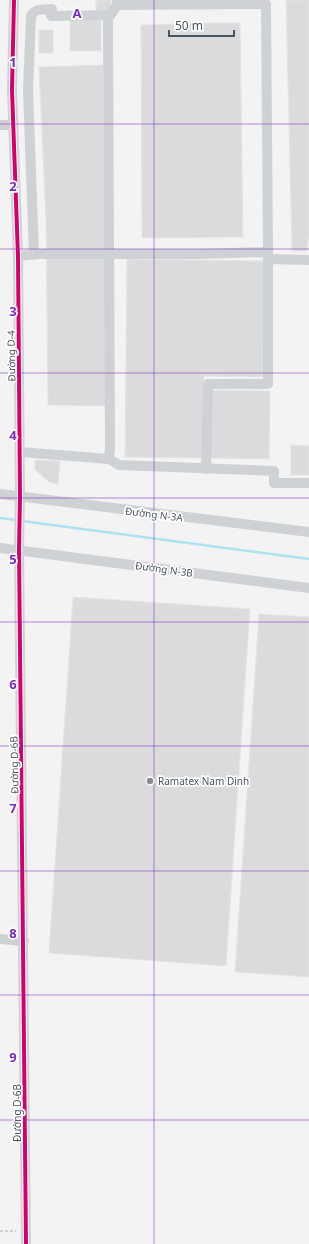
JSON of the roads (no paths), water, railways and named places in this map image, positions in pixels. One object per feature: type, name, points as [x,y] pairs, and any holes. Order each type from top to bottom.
[{"type":"street","name":"Đường D-4","points":[[14,0],[12,90],[18,256],[20,530]]},
{"type":"street","points":[[108,459],[110,449],[110,402],[108,19],[117,2],[266,4],[268,384],[208,384],[206,469]]},
{"type":"street","points":[[34,254],[28,90],[31,16],[36,10],[52,9],[51,16],[110,15]]},
{"type":"street","points":[[0,125],[13,125]]},
{"type":"street","points":[[18,256],[34,254],[109,254],[268,256],[309,260]]},
{"type":"street","points":[[20,452],[108,459],[119,465],[274,471],[274,483],[309,484]]},
{"type":"street","name":"Đường N-3A","points":[[0,494],[309,532]]},
{"type":"street","name":"Đường D-6B","points":[[20,530],[26,1244]]},
{"type":"street","name":"Đường N-3B","points":[[0,548],[309,588]]},
{"type":"street","points":[[0,939],[24,941]]},
{"type":"waterway","points":[[0,518],[17,520]]},
{"type":"waterway","points":[[22,521],[309,559]]},
{"type":"place","name":"Ramatex Nam Dinh","points":[[150,781]]}]
